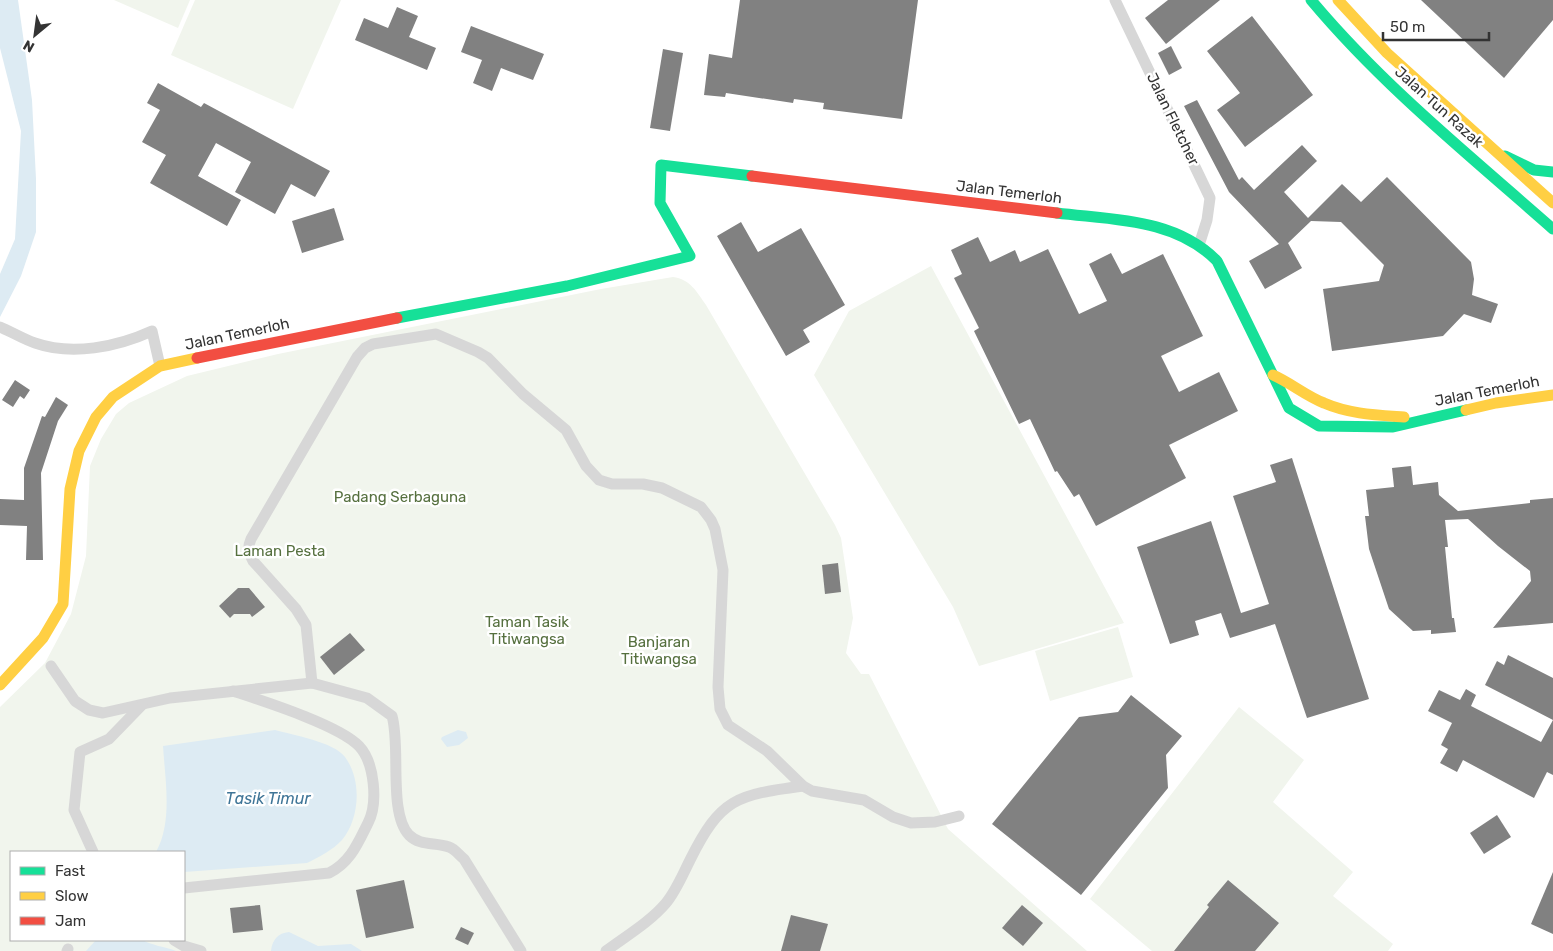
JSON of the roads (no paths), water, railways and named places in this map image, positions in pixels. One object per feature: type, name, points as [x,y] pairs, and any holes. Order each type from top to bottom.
[{"type":"street","name":"Jalan Fletcher","points":[[1114,0],[1210,198],[1207,220],[1200,242]]},
{"type":"street","name":"Jalan Tun Razak","points":[[1311,0],[1336,30],[1372,66],[1553,229]]},
{"type":"street","name":"Jalan Tun Razak","points":[[1338,0],[1386,53],[1553,203]]},
{"type":"street","points":[[1490,148],[1534,170],[1553,172]]},
{"type":"street","name":"Jalan Temerloh","points":[[0,685],[42,640],[57,618],[62,604],[70,489],[79,451],[96,417],[113,397],[160,366],[266,343],[567,286],[690,256],[660,203],[661,164],[1142,223],[1171,229],[1200,242],[1218,261],[1289,408],[1319,426],[1393,427],[1496,403],[1553,395]]},
{"type":"street","points":[[0,327],[36,344],[78,350],[131,341],[152,331],[160,366]]},
{"type":"street","points":[[312,683],[306,625],[296,609],[253,561],[248,545],[360,352],[373,344],[436,334],[488,358],[523,394],[566,430],[586,466],[599,480],[612,484],[642,484],[662,488],[684,497],[706,512],[715,529],[724,582],[718,688],[720,709],[728,725],[767,751],[803,786],[819,793],[864,800],[893,817],[912,823],[935,822],[958,816]]},
{"type":"street","name":"Jalan Temerloh","points":[[1273,375],[1330,406],[1373,416],[1428,418]]},
{"type":"street","points":[[1295,412],[1307,395]]},
{"type":"street","points":[[51,666],[75,700],[89,710],[103,713],[170,698],[312,683],[367,698],[392,716],[398,806],[405,831],[422,842],[451,847],[464,859],[479,880],[521,951]]},
{"type":"street","points":[[185,888],[329,873],[341,867],[350,857],[370,818],[375,802],[368,762],[359,747],[311,720],[233,691]]},
{"type":"street","points":[[93,851],[74,810],[80,752],[109,739],[142,705]]},
{"type":"street","points":[[606,951],[666,904],[699,842],[727,805],[762,793],[803,786]]},
{"type":"street","points":[[176,941],[184,946],[201,951]]},
{"type":"water","points":[[0,0],[18,0],[32,100],[36,179],[36,232],[21,276],[0,317],[0,274],[15,239],[21,131],[0,48]]},
{"type":"water","name":"Tasik Timur","points":[[275,730],[332,747],[345,757],[354,777],[357,799],[348,831],[338,844],[307,863],[185,872],[185,851],[156,851],[165,827],[167,800],[163,746]]},
{"type":"water","points":[[458,730],[466,732],[468,738],[459,745],[447,747],[441,739],[442,737]]},
{"type":"water","points":[[289,932],[318,946],[351,944],[362,951],[271,951],[276,938]]},
{"type":"water","points":[[95,941],[145,941],[176,951],[86,951]]},
{"type":"park label","name":"Padang Serbaguna","points":[[400,497]]},
{"type":"park label","name":"Laman Pesta","points":[[280,551]]},
{"type":"park label","name":"Taman Tasik Titiwangsa","points":[[527,630]]},
{"type":"park label","name":"Banjaran Titiwangsa","points":[[659,650]]}]
